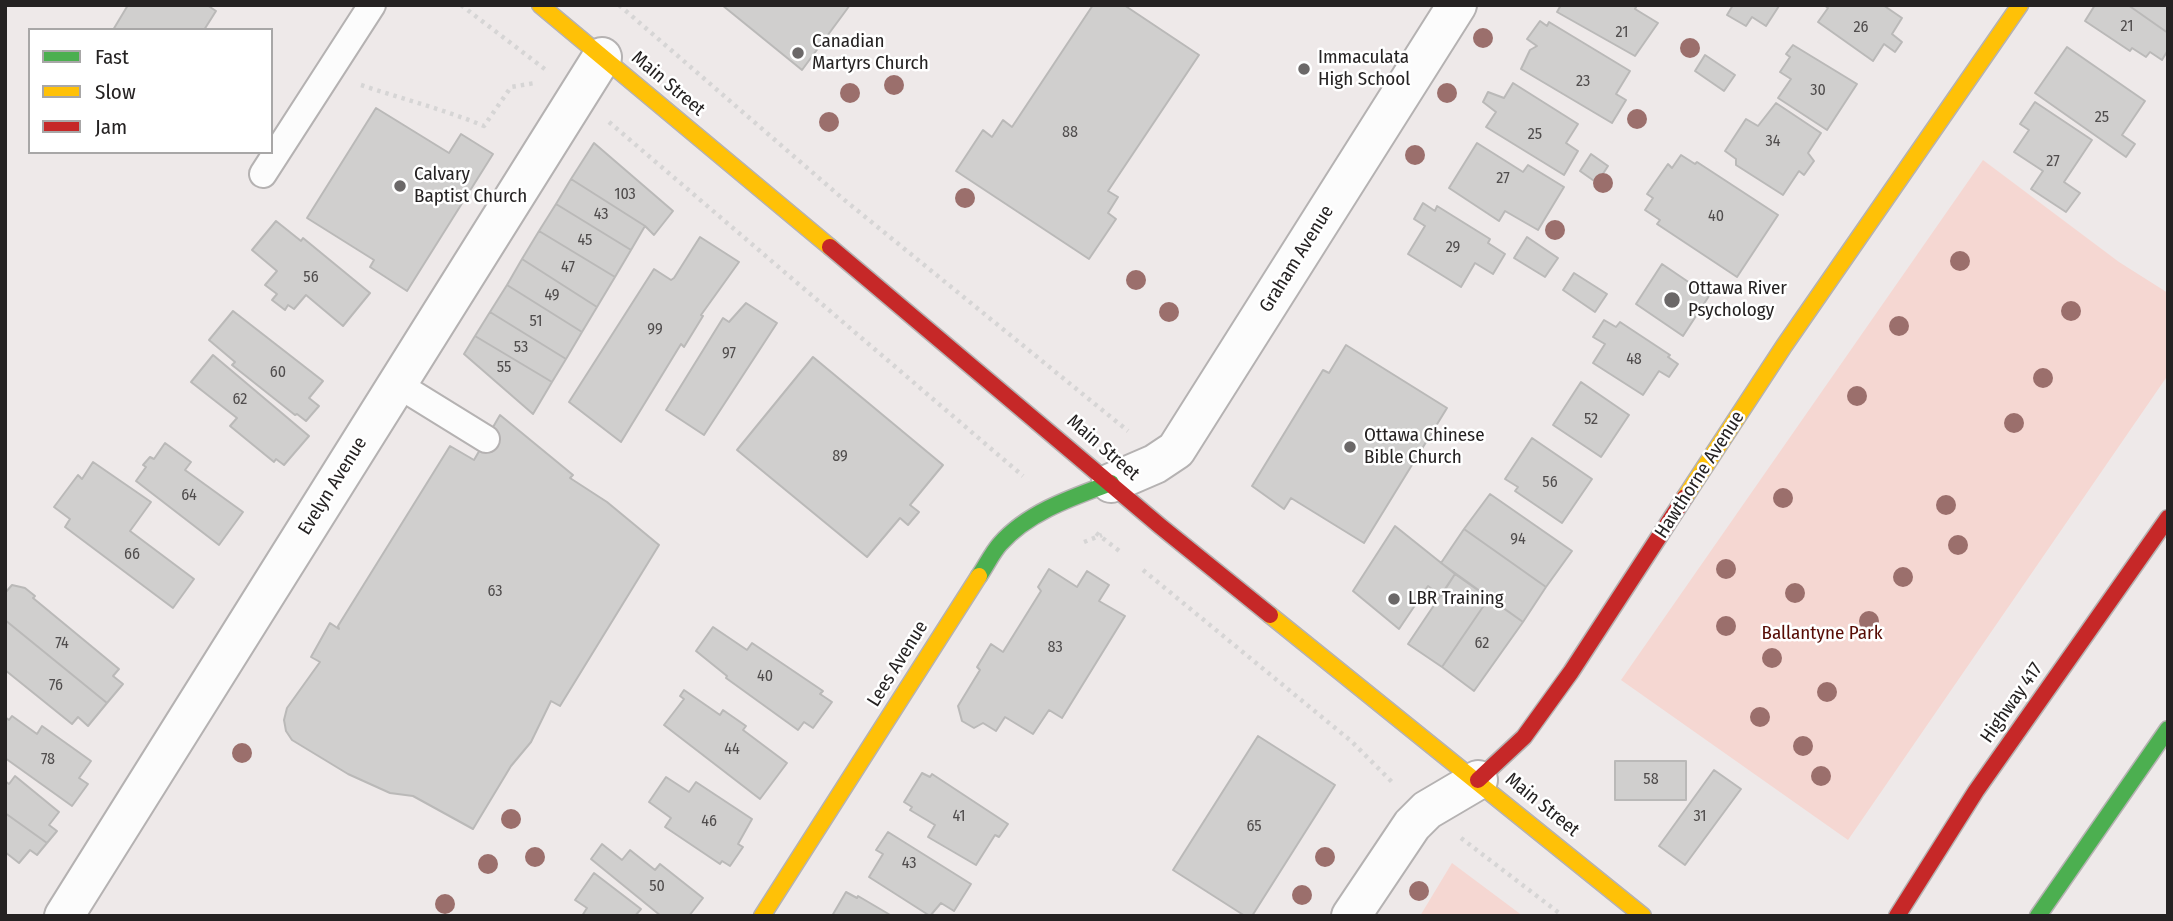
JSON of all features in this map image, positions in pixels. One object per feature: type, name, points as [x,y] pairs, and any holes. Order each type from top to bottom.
[{"type":"main road","name":"Main Street","points":[[540,5],[1200,558],[1643,916]]},
{"type":"main road","name":"Hawthorne Avenue","points":[[1478,780],[1524,737],[1572,672],[1784,346],[2020,5]]},
{"type":"main road","name":"Lees Avenue","points":[[762,916],[988,560],[1015,529],[1058,503],[1111,482]]},
{"type":"main road","name":"Highway 417","points":[[1897,916],[1976,791],[2168,518]]},
{"type":"main road","points":[[2038,916],[2168,729]]},
{"type":"street","name":"Graham Avenue","points":[[1111,482],[1155,464],[1177,450],[1457,5]]},
{"type":"street","name":"Evelyn Avenue","points":[[64,916],[602,57]]},
{"type":"street","name":"Hawthorne Avenue","points":[[1351,916],[1412,825],[1427,810],[1478,780]]},
{"type":"lane","points":[[263,174],[372,5]]},
{"type":"lane","points":[[397,384],[486,439]]},
{"type":"path","points":[[461,5],[539,64]]},
{"type":"path","points":[[619,5],[842,198],[1130,433]]},
{"type":"path","points":[[328,73],[406,101],[440,108],[484,126],[511,87],[535,83]]},
{"type":"path","points":[[616,128],[999,455],[1124,555]]},
{"type":"path","points":[[1135,564],[1351,741],[1396,786],[1563,916]]},
{"type":"green space","name":"Ballantyne Park","points":[[1983,160],[2119,262],[2168,293],[2168,375],[1848,840],[1621,680]]},
{"type":"green space","points":[[1452,863],[1523,916],[1420,916]]},
{"type":"building","points":[[128,5],[207,5],[216,11],[205,28],[114,28]]},
{"type":"building","name":"Canadian Martyrs Church","points":[[722,5],[850,5],[802,70]]},
{"type":"building","points":[[1093,5],[1124,5],[1199,55],[1108,191],[1118,197],[1108,213],[1116,219],[1089,259],[956,171],[983,130],[992,137],[1003,120],[1012,127]]},
{"type":"building","points":[[1561,5],[1637,5],[1635,9],[1658,23],[1635,56],[1557,12]]},
{"type":"building","points":[[1733,5],[1779,6],[1766,26],[1752,17],[1746,26],[1727,15]]},
{"type":"building","points":[[1824,5],[1883,5],[1902,18],[1892,34],[1902,42],[1895,52],[1884,44],[1873,61],[1818,22],[1828,8]]},
{"type":"building","points":[[2095,5],[2128,5],[2168,33],[2168,50],[2162,60],[2150,52],[2146,57],[2132,48],[2130,51],[2085,21]]},
{"type":"building","points":[[2128,5],[2168,5],[2168,33]]},
{"type":"building","points":[[1540,21],[1547,26],[1549,22],[1630,71],[1616,94],[1626,100],[1612,123],[1521,69],[1530,50],[1537,46],[1527,39]]},
{"type":"building","points":[[1793,45],[1857,84],[1827,130],[1778,98],[1791,79],[1780,72],[1790,57],[1786,54]]},
{"type":"building","points":[[2067,47],[2145,101],[2122,135],[2135,144],[2126,157],[2035,93]]},
{"type":"building","points":[[1705,55],[1735,75],[1724,91],[1695,71]]},
{"type":"building","points":[[1513,83],[1578,124],[1566,143],[1578,151],[1564,175],[1486,127],[1496,112],[1483,102],[1488,92],[1504,98]]},
{"type":"building","points":[[2035,102],[2092,140],[2064,182],[2080,193],[2066,212],[2031,189],[2043,171],[2014,152],[2029,130],[2020,124]]},
{"type":"building","points":[[1776,103],[1821,133],[1808,153],[1814,161],[1804,175],[1799,171],[1783,195],[1736,165],[1736,159],[1725,151],[1746,119],[1758,126]]},
{"type":"building","name":"Calvary Baptist Church","points":[[376,108],[449,153],[461,134],[493,154],[407,291],[370,267],[374,260],[307,218]]},
{"type":"building","points":[[594,143],[673,211],[654,235],[645,226],[571,179]]},
{"type":"building","points":[[1477,143],[1523,172],[1528,165],[1564,187],[1538,230],[1505,211],[1499,221],[1449,188]]},
{"type":"building","points":[[1591,154],[1608,166],[1597,183],[1580,171]]},
{"type":"building","points":[[1681,155],[1695,164],[1697,162],[1778,215],[1737,277],[1657,224],[1660,220],[1645,210],[1653,198],[1647,194],[1668,164],[1672,168]]},
{"type":"building","points":[[571,179],[645,226],[631,250],[556,204]]},
{"type":"building","points":[[1423,203],[1435,211],[1437,206],[1490,239],[1488,243],[1505,254],[1493,274],[1475,263],[1461,287],[1408,254],[1425,226],[1414,219]]},
{"type":"building","points":[[556,204],[631,250],[615,277],[539,231]]},
{"type":"building","points":[[276,221],[301,241],[303,238],[370,293],[343,326],[306,295],[294,309],[288,305],[285,310],[272,300],[277,294],[265,285],[277,271],[252,250]]},
{"type":"building","points":[[539,231],[615,277],[597,307],[522,259]]},
{"type":"building","points":[[700,237],[739,262],[701,315],[703,316],[684,347],[681,344],[621,442],[569,402],[654,269],[671,280],[674,278]]},
{"type":"building","points":[[1527,237],[1558,258],[1545,277],[1514,258]]},
{"type":"building","points":[[522,259],[597,307],[582,332],[507,285]]},
{"type":"building","name":"Ottawa River Psychology","points":[[1662,264],[1709,296],[1683,336],[1636,304]]},
{"type":"building","points":[[1574,273],[1607,294],[1595,312],[1563,290]]},
{"type":"building","points":[[507,285],[582,332],[566,359],[490,312]]},
{"type":"building","points":[[746,303],[777,323],[704,435],[666,410],[723,318],[729,322]]},
{"type":"building","points":[[233,311],[323,381],[309,398],[319,406],[306,421],[232,365],[235,362],[209,340]]},
{"type":"building","points":[[490,312],[566,359],[552,382],[475,336]]},
{"type":"building","points":[[1604,320],[1616,327],[1620,322],[1670,355],[1668,357],[1678,364],[1669,377],[1659,371],[1643,395],[1593,363],[1605,344],[1593,337]]},
{"type":"building","points":[[475,336],[552,382],[533,414],[464,354]]},
{"type":"building","name":"Ottawa Chinese Bible Church","points":[[1346,345],[1447,408],[1364,543],[1291,498],[1284,509],[1252,486],[1323,370],[1329,373]]},
{"type":"building","points":[[213,355],[309,436],[284,465],[276,459],[274,462],[230,426],[237,418],[191,382]]},
{"type":"building","points":[[813,357],[943,465],[910,505],[919,512],[908,525],[900,518],[867,557],[737,450]]},
{"type":"building","points":[[1581,382],[1629,415],[1601,457],[1553,425]]},
{"type":"building","points":[[500,415],[573,475],[570,478],[607,502],[659,545],[560,706],[551,701],[531,742],[511,766],[473,829],[413,796],[390,793],[348,774],[292,740],[286,731],[284,720],[287,708],[320,662],[311,657],[330,623],[339,629],[338,626],[450,446],[474,460]]},
{"type":"building","points":[[1532,438],[1592,479],[1562,523],[1515,491],[1518,487],[1505,479]]},
{"type":"building","points":[[165,443],[191,462],[185,470],[243,512],[219,545],[136,481],[146,467],[143,465],[150,457],[154,459]]},
{"type":"building","points":[[93,462],[151,502],[130,531],[194,579],[173,608],[65,527],[70,519],[54,507],[78,475],[82,479]]},
{"type":"building","points":[[1490,494],[1572,551],[1546,587],[1464,529]]},
{"type":"building","points":[[1395,526],[1455,574],[1441,596],[1428,586],[1399,629],[1353,591]]},
{"type":"building","points":[[1464,529],[1546,587],[1523,622],[1441,563]]},
{"type":"building","points":[[1049,569],[1077,587],[1087,571],[1109,585],[1099,601],[1125,616],[1062,718],[1049,710],[1033,734],[1005,717],[996,731],[983,723],[974,728],[962,721],[958,706],[980,670],[977,667],[991,644],[1003,652],[1041,591],[1038,587]]},
{"type":"building","points":[[1455,574],[1489,598],[1442,667],[1408,644]]},
{"type":"building","points":[[12,585],[25,588],[35,596],[33,598],[119,669],[113,676],[123,684],[107,703],[5,620],[5,593]]},
{"type":"building","points":[[1489,598],[1523,622],[1474,691],[1442,667]]},
{"type":"building","points":[[5,620],[107,703],[88,726],[78,717],[72,724],[5,670]]},
{"type":"building","points":[[713,627],[747,650],[752,643],[823,691],[820,694],[832,702],[813,728],[804,722],[798,730],[726,678],[727,676],[696,651]]},
{"type":"building","points":[[684,690],[720,715],[723,710],[746,726],[743,730],[787,763],[760,799],[664,725],[684,699],[680,696]]},
{"type":"building","points":[[12,716],[37,734],[42,726],[91,761],[79,778],[88,784],[72,806],[5,758],[5,717],[9,720]]},
{"type":"building","points":[[1258,736],[1335,785],[1252,916],[1245,916],[1173,870]]},
{"type":"building","points":[[1615,761],[1686,761],[1686,800],[1615,800]]},
{"type":"building","points":[[1714,770],[1741,789],[1685,865],[1659,846]]},
{"type":"building","points":[[922,773],[930,777],[932,774],[1008,824],[999,837],[995,835],[976,865],[928,837],[935,825],[910,810],[912,807],[904,802]]},
{"type":"building","points":[[15,776],[59,812],[49,825],[57,831],[47,843],[5,813],[5,781],[9,784]]},
{"type":"building","points":[[666,777],[689,792],[696,782],[752,819],[738,844],[743,847],[730,866],[722,861],[720,864],[665,827],[671,818],[649,802]]},
{"type":"building","points":[[5,813],[47,843],[37,855],[30,850],[19,863],[5,852]]},
{"type":"building","points":[[888,832],[971,884],[954,911],[941,903],[930,916],[869,877],[883,854],[876,850]]},
{"type":"building","points":[[602,844],[622,860],[630,850],[655,870],[660,864],[703,898],[689,916],[661,916],[591,859]]},
{"type":"building","points":[[594,873],[641,909],[635,916],[582,916],[587,908],[575,900]]},
{"type":"building","points":[[846,892],[857,898],[858,896],[892,916],[832,916]]},
{"type":"traffic: fast","points":[[979,576],[994,551],[1024,523],[1052,507],[1111,483]]},
{"type":"traffic: fast","points":[[2038,916],[2168,729]]},
{"type":"traffic: slow","points":[[540,5],[830,247]]},
{"type":"traffic: slow","points":[[1685,497],[1784,346],[2020,5]]},
{"type":"traffic: slow","points":[[762,916],[979,576]]},
{"type":"traffic: slow","points":[[1270,615],[1643,916]]},
{"type":"traffic: jam","points":[[830,247],[1160,526],[1270,615]]},
{"type":"traffic: jam","points":[[1478,780],[1524,737],[1571,672],[1685,497]]},
{"type":"traffic: jam","points":[[1897,916],[1976,791],[2168,518]]},
{"type":"place","name":"Canadian Martyrs Church","points":[[798,53]]},
{"type":"place","name":"Immaculata High School","points":[[1304,69]]},
{"type":"place","name":"Calvary Baptist Church","points":[[400,186]]},
{"type":"place","name":"Ottawa River Psychology","points":[[1672,300]]},
{"type":"place","name":"Ottawa Chinese Bible Church","points":[[1350,447]]},
{"type":"place","name":"LBR Training","points":[[1394,599]]}]
